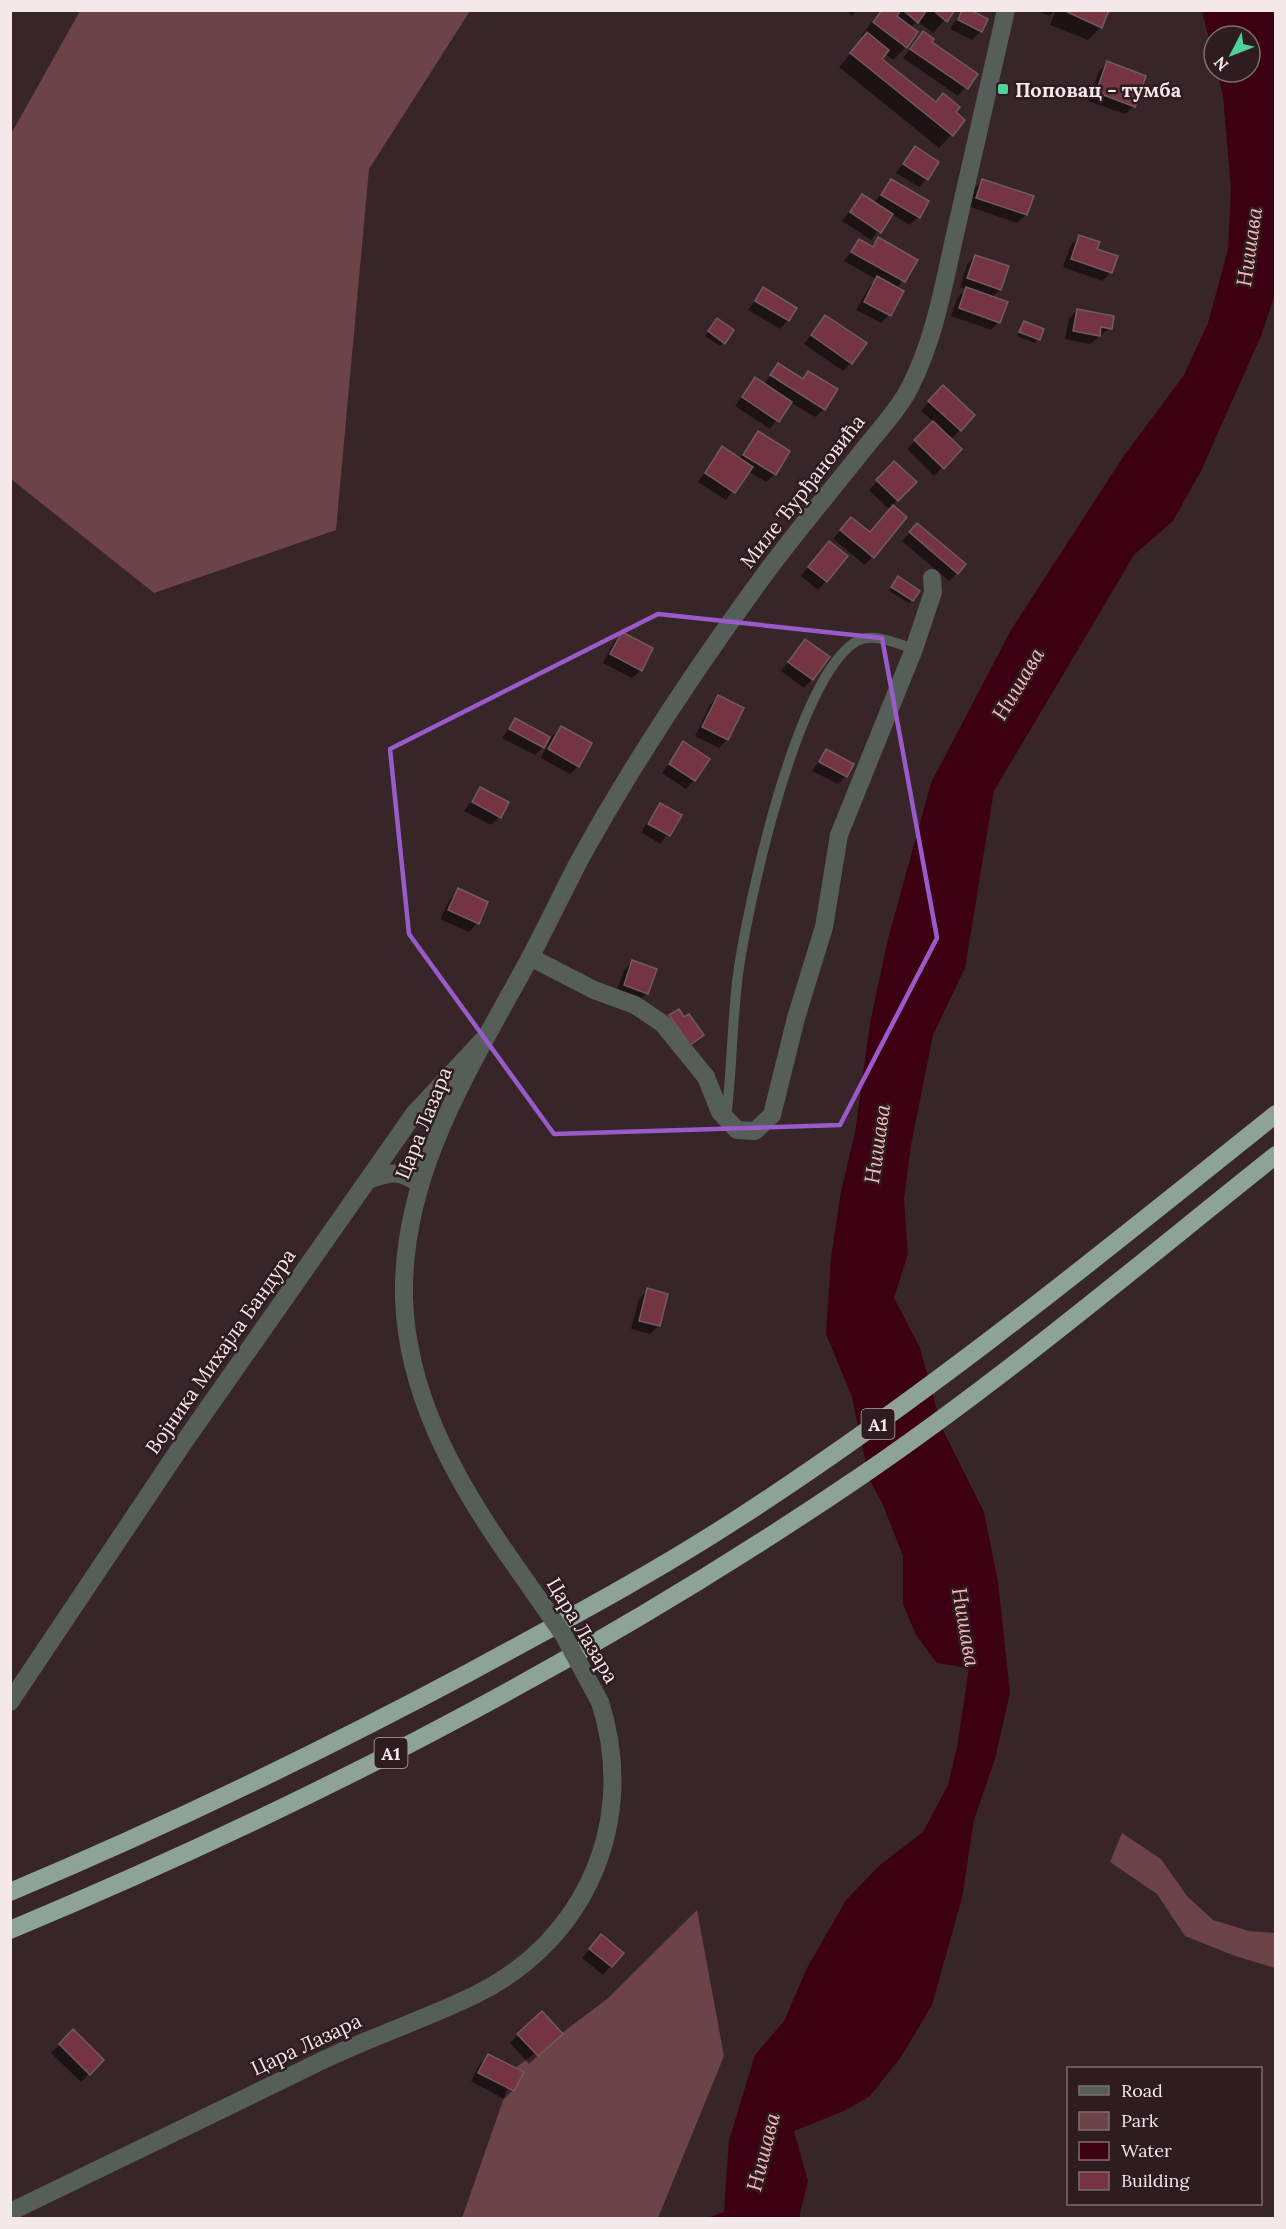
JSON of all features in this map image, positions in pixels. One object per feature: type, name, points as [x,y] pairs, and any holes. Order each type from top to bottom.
[{"type":"highway","name":"A1","points":[[10,1892],[210,1804],[367,1726],[561,1622],[735,1520],[909,1402],[1017,1320],[1275,1114]]},
{"type":"highway","name":"A1","points":[[10,1930],[183,1855],[361,1769],[594,1643],[756,1546],[871,1468],[1036,1348],[1275,1155]]},
{"type":"street","name":"Миле Ђурђановића","points":[[530,957],[580,860],[656,732],[762,577],[908,392],[934,326],[1006,10]]},
{"type":"street","points":[[530,957],[594,990],[635,1005],[663,1024],[706,1077],[720,1112],[737,1130],[755,1131],[772,1115],[796,1018],[824,927],[839,835],[914,649],[933,592],[932,578]]},
{"type":"street","name":"Цара Лазара","points":[[10,2212],[351,2046],[476,1994],[527,1962],[563,1925],[580,1900],[600,1859],[606,1836],[612,1786],[612,1758],[600,1702],[563,1634],[474,1505],[449,1459],[428,1412],[407,1333],[404,1275],[407,1243],[420,1184],[448,1110],[483,1040],[530,957]]},
{"type":"street","name":"Војника Михајла Бандура","points":[[10,1702],[182,1444],[347,1208],[371,1179],[414,1114],[483,1040]]},
{"type":"street","points":[[371,1179],[391,1172],[406,1175],[420,1184]]},
{"type":"lane","points":[[726,1119],[733,1063],[738,975],[755,882],[804,718],[833,664],[858,641],[879,639],[914,649]]},
{"type":"highlighted area","points":[[658,614],[882,638],[937,938],[840,1125],[554,1134],[409,934],[390,749]]},
{"type":"green space","points":[[80,11],[470,11],[369,169],[336,530],[154,593],[11,479],[11,134]]},
{"type":"green space","points":[[1122,1833],[1161,1859],[1187,1896],[1213,1920],[1249,1931],[1275,1933],[1275,1968],[1235,1956],[1185,1936],[1157,1894],[1110,1862]]},
{"type":"green space","points":[[697,1910],[724,2056],[658,2218],[462,2218],[514,2069],[607,1999]]},
{"type":"water","name":"Нишава","points":[[1202,11],[1275,11],[1276,291],[1261,336],[1201,471],[1173,521],[1134,555],[994,791],[965,968],[933,1035],[911,1145],[904,1199],[908,1254],[894,1298],[920,1348],[942,1428],[984,1512],[998,1582],[1010,1693],[995,1759],[974,1820],[962,1898],[932,2005],[901,2057],[870,2096],[844,2111],[794,2131],[808,2181],[799,2218],[707,2218],[724,2212],[729,2140],[755,2055],[784,2021],[807,1968],[846,1900],[880,1865],[923,1832],[948,1785],[957,1747],[969,1668],[937,1663],[916,1635],[903,1604],[903,1556],[883,1505],[869,1479],[852,1397],[826,1334],[831,1258],[841,1191],[855,1133],[870,1023],[888,939],[931,783],[1011,630],[1123,457],[1184,375],[1208,323],[1228,249],[1231,189],[1220,84],[1262,84],[1262,24],[1205,24]]},
{"type":"building","points":[[882,10],[901,10],[897,16],[918,32],[907,48],[873,22]]},
{"type":"building","points":[[903,10],[927,10],[918,23]]},
{"type":"building","points":[[933,10],[955,10],[947,22]]},
{"type":"building","points":[[962,10],[970,10],[988,19],[982,32],[958,20]]},
{"type":"building","points":[[1063,10],[1109,10],[1102,28]]},
{"type":"building","points":[[923,31],[934,39],[932,42],[978,74],[968,89],[910,49]]},
{"type":"building","points":[[867,32],[889,50],[882,59],[936,102],[943,93],[960,107],[956,112],[965,120],[953,136],[850,53]]},
{"type":"building","points":[[1107,61],[1146,76],[1135,107],[1096,92]]},
{"type":"building","points":[[915,146],[939,162],[928,180],[903,164]]},
{"type":"building","points":[[891,179],[929,201],[920,218],[881,195]]},
{"type":"building","points":[[982,179],[1034,196],[1027,215],[976,198]]},
{"type":"building","points":[[862,194],[893,214],[881,233],[850,212]]},
{"type":"building","points":[[1079,235],[1100,242],[1097,249],[1118,256],[1112,273],[1071,259]]},
{"type":"building","points":[[878,237],[918,260],[905,282],[851,252],[859,239],[873,247]]},
{"type":"building","points":[[975,255],[1009,266],[1001,290],[967,278]]},
{"type":"building","points":[[877,276],[904,291],[891,316],[864,302]]},
{"type":"building","points":[[763,287],[797,308],[789,321],[755,301]]},
{"type":"building","points":[[966,287],[1008,302],[1000,323],[959,308]]},
{"type":"building","points":[[1077,309],[1114,316],[1112,329],[1101,327],[1100,336],[1073,331]]},
{"type":"building","points":[[825,315],[867,343],[852,364],[811,335]]},
{"type":"building","points":[[717,318],[734,330],[725,344],[708,331]]},
{"type":"building","points":[[1024,321],[1044,329],[1040,340],[1019,332]]},
{"type":"building","points":[[778,363],[803,379],[808,371],[838,389],[825,410],[770,375]]},
{"type":"building","points":[[755,377],[792,402],[779,422],[742,397]]},
{"type":"building","points":[[943,385],[975,415],[961,431],[928,401]]},
{"type":"building","points":[[933,421],[962,449],[944,469],[914,440]]},
{"type":"building","points":[[758,431],[790,451],[776,475],[743,455]]},
{"type":"building","points":[[722,446],[753,467],[735,493],[705,473]]},
{"type":"building","points":[[894,461],[917,482],[898,501],[876,480]]},
{"type":"building","points":[[893,505],[907,517],[874,558],[840,530],[851,517],[870,532]]},
{"type":"building","points":[[917,523],[966,564],[958,574],[909,532]]},
{"type":"building","points":[[829,541],[848,556],[827,582],[808,567]]},
{"type":"building","points":[[898,576],[920,591],[913,601],[891,587]]},
{"type":"building","points":[[622,632],[653,648],[642,671],[610,654]]},
{"type":"building","points":[[805,639],[830,657],[813,680],[788,662]]},
{"type":"building","points":[[718,695],[744,708],[728,740],[702,727]]},
{"type":"building","points":[[515,718],[550,737],[544,748],[509,729]]},
{"type":"building","points":[[561,726],[592,743],[579,767],[548,749]]},
{"type":"building","points":[[683,741],[710,759],[695,781],[669,764]]},
{"type":"building","points":[[826,749],[854,764],[847,777],[819,762]]},
{"type":"building","points":[[480,787],[509,802],[501,818],[472,802]]},
{"type":"building","points":[[660,803],[682,815],[670,836],[648,824]]},
{"type":"building","points":[[458,888],[488,902],[479,924],[448,910]]},
{"type":"building","points":[[632,960],[657,969],[648,994],[624,985]]},
{"type":"building","points":[[679,1009],[684,1017],[689,1014],[704,1035],[690,1045],[669,1015]]},
{"type":"building","points":[[647,1288],[668,1294],[660,1326],[639,1321]]},
{"type":"building","points":[[601,1934],[624,1953],[612,1967],[589,1949]]},
{"type":"building","points":[[542,2011],[563,2034],[538,2056],[517,2034]]},
{"type":"building","points":[[73,2029],[104,2060],[90,2075],[59,2044]]},
{"type":"building","points":[[488,2054],[524,2072],[514,2091],[478,2073]]},
{"type":"place","name":"Поповац - тумба","points":[[1003,89]]}]
